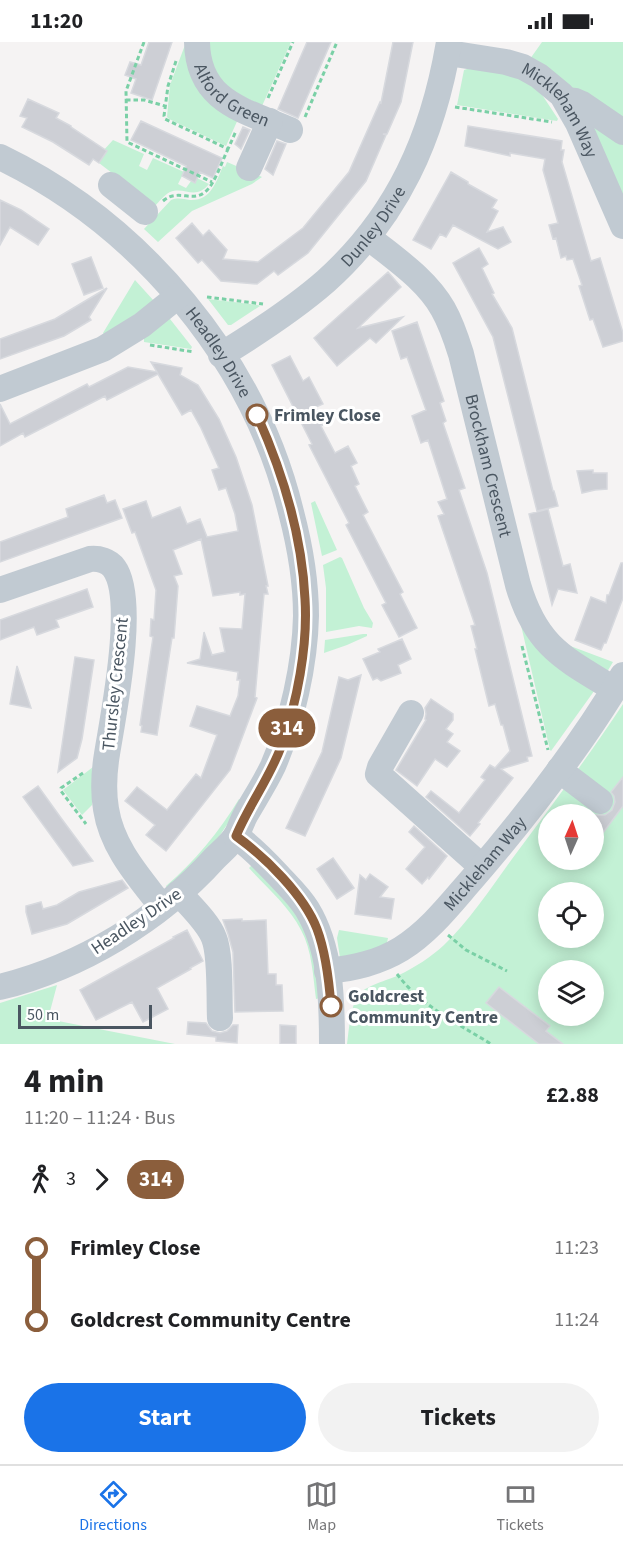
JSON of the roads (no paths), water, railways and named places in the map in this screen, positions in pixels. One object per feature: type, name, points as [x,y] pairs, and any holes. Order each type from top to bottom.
[{"type":"street","name":"Alford Green","points":[[188,47],[208,85],[221,97],[266,119],[249,168]]},
{"type":"street","name":"Mickleham Way","points":[[448,47],[523,67],[547,82],[566,100],[623,226]]},
{"type":"street","name":"Dunley Drive","points":[[210,353],[310,294],[368,237],[404,181],[424,138],[436,104],[448,47]]},
{"type":"street","points":[[566,100],[582,104],[623,132]]},
{"type":"street","name":"Headley Drive","points":[[0,157],[54,187],[107,226],[140,254],[160,275],[190,297],[210,353],[256,412],[278,467],[289,501],[298,544],[305,599],[305,630],[298,682],[286,730],[272,768],[245,815],[236,836],[171,900],[126,932],[87,955],[40,975],[0,987]]},
{"type":"street","points":[[107,226],[137,199]]},
{"type":"street","name":"Brockham Crescent","points":[[368,237],[422,282],[442,307],[452,327],[461,354],[518,585],[531,619],[545,640],[562,656],[619,682]]},
{"type":"street","points":[[0,388],[91,355],[190,297]]},
{"type":"street","name":"Thursley Crescent","points":[[0,590],[95,558],[106,561],[117,572],[122,596],[123,635],[106,762],[105,806],[118,847],[136,874],[171,900]]},
{"type":"street","name":"Mickleham Way","points":[[327,971],[365,965],[388,956],[403,948],[434,922],[482,867],[559,770],[619,682]]},
{"type":"street","points":[[411,713],[378,774],[482,867]]},
{"type":"street","points":[[559,770],[600,801]]},
{"type":"street","points":[[236,836],[250,846],[288,885],[307,909],[317,930],[327,971],[332,1011],[332,1044]]},
{"type":"street","points":[[171,900],[210,930],[215,940],[218,953],[220,1018]]},
{"type":"place","name":"Frimley Close","points":[[257,415]]},
{"type":"place","name":"Goldcrest Community Centre","points":[[331,1006]]}]
